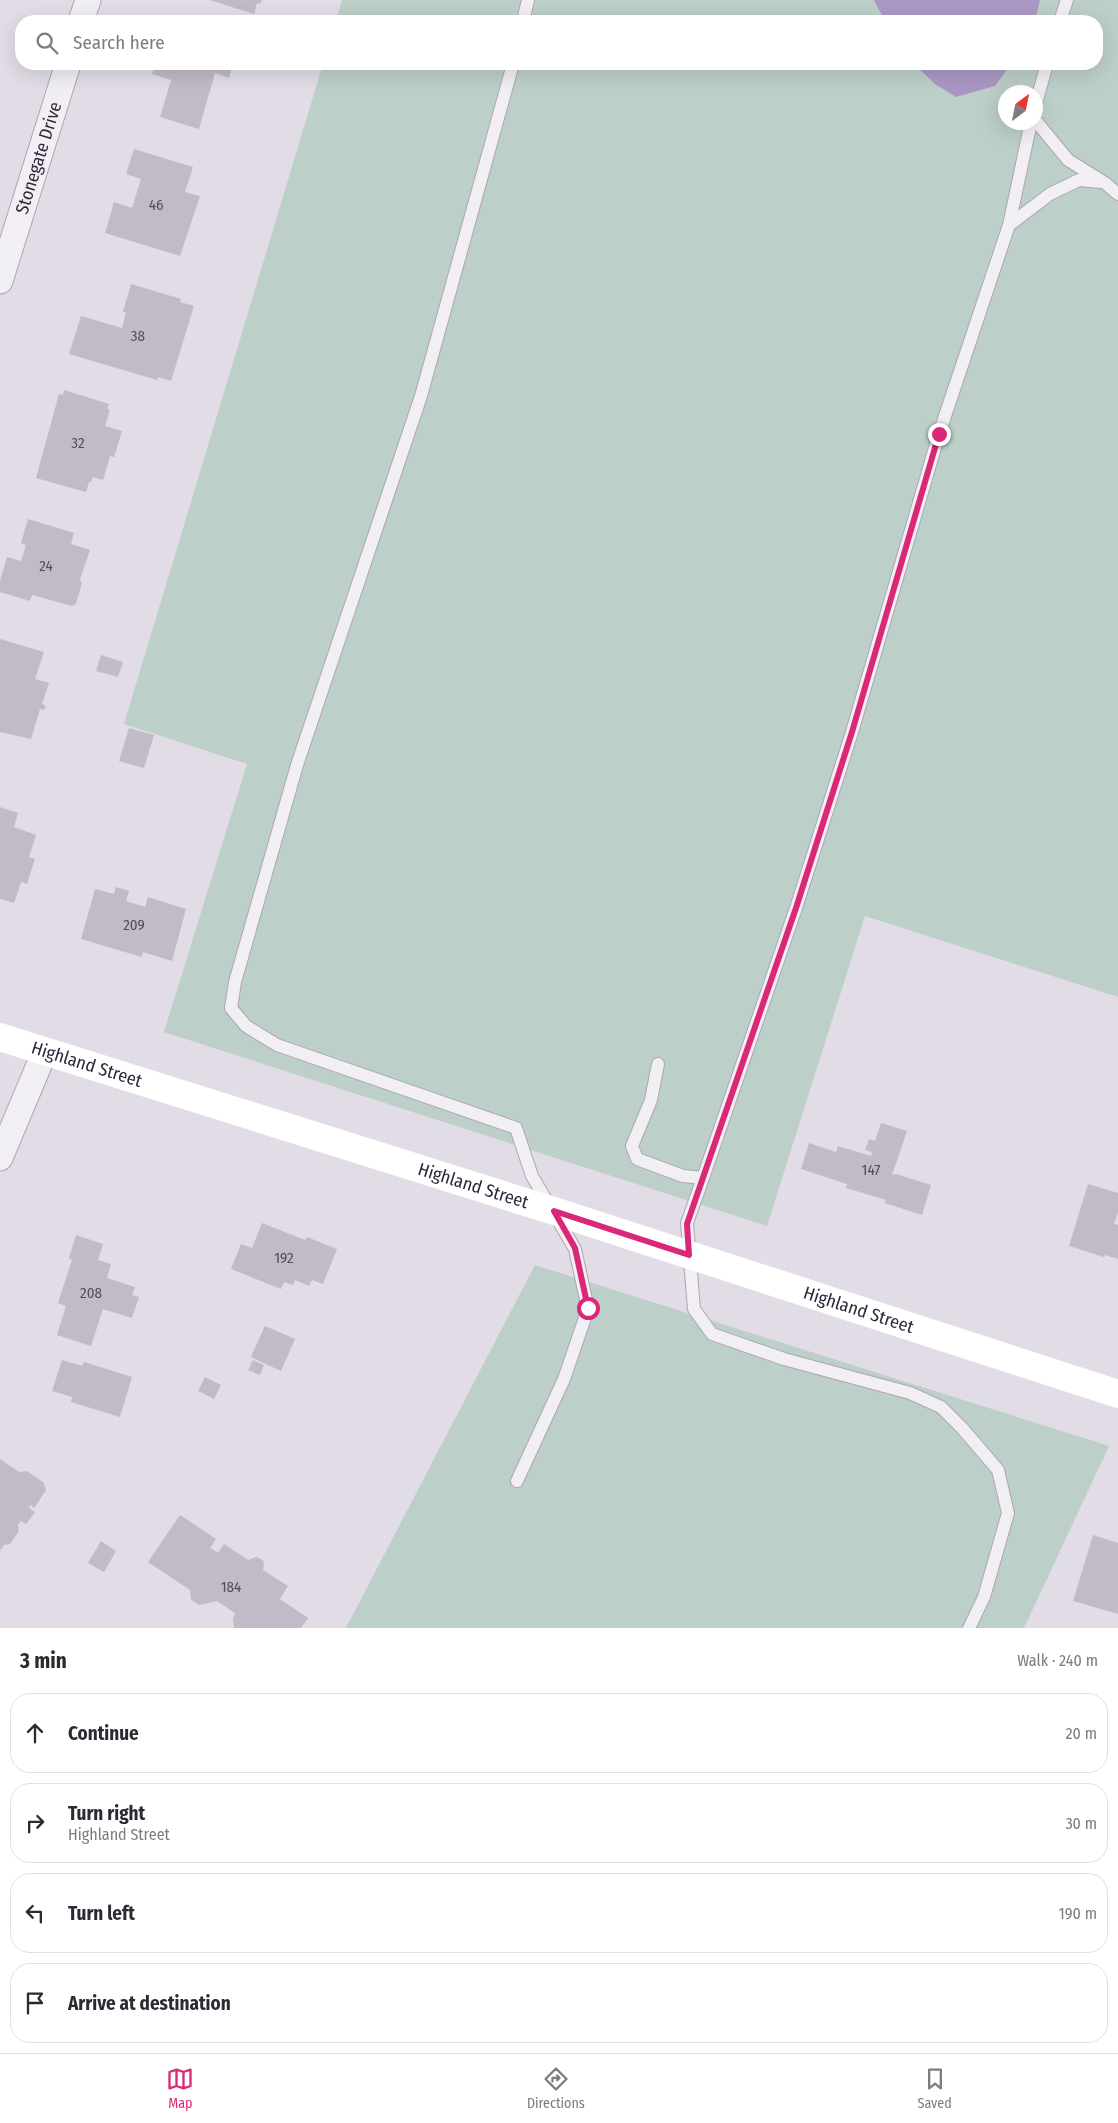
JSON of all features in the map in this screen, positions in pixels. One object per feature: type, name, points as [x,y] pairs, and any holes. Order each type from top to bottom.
[{"type":"street","points":[[83,15],[88,0]]},
{"type":"street","name":"Stonegate Drive","points":[[0,281],[66,70]]},
{"type":"street","name":"Highland Street","points":[[0,1036],[554,1211],[1118,1394]]},
{"type":"street","points":[[0,1158],[45,1050]]},
{"type":"lane","points":[[524,15],[528,0]]},
{"type":"lane","points":[[1062,15],[1067,0]]},
{"type":"lane","points":[[511,70],[420,396],[297,765],[235,982],[232,1008],[246,1026],[277,1045],[516,1128],[532,1176],[575,1248],[588,1308],[564,1379],[517,1481]]},
{"type":"lane","points":[[1041,85],[1044,70]]},
{"type":"lane","points":[[969,1628],[984,1597],[1008,1513],[998,1470],[941,1407],[910,1393],[784,1359],[712,1334],[694,1309],[687,1224],[808,871],[852,732],[939,434],[1009,225],[1029,130]]},
{"type":"lane","points":[[1043,130],[1068,160],[1118,194]]},
{"type":"lane","points":[[1009,225],[1050,194],[1079,180],[1104,183]]},
{"type":"lane","points":[[658,1064],[651,1100],[632,1146],[638,1159],[682,1176],[703,1178]]},
{"type":"shaded area","points":[[342,0],[1118,0],[1118,997],[865,916],[767,1226],[164,1032],[247,764],[124,724],[321,70],[1103,70],[1103,15],[338,15]]},
{"type":"shaded area","points":[[874,0],[1040,0],[1036,15],[882,15]]},
{"type":"shaded area","points":[[920,70],[1007,70],[995,86],[956,97],[935,84]]},
{"type":"shaded area","points":[[535,1265],[1109,1446],[1024,1628],[346,1628]]},
{"type":"building","points":[[210,0],[262,0],[260,4],[257,3],[254,14]]},
{"type":"building","points":[[153,70],[231,70],[229,78],[215,73],[199,129],[160,117],[171,80],[152,74]]},
{"type":"building","points":[[134,149],[193,167],[185,192],[200,196],[180,256],[105,233],[114,202],[132,208],[141,179],[126,174]]},
{"type":"building","points":[[131,284],[181,299],[180,302],[194,306],[171,381],[158,377],[157,380],[69,354],[81,316],[122,328],[126,312],[123,312]]},
{"type":"building","points":[[64,390],[109,404],[107,409],[110,410],[105,426],[122,431],[114,457],[110,456],[103,480],[93,477],[91,482],[89,482],[86,492],[36,478],[59,394],[63,395]]},
{"type":"building","points":[[28,519],[74,533],[71,544],[90,550],[80,579],[82,583],[76,604],[72,606],[32,595],[30,601],[0,592],[0,581],[7,557],[21,561],[26,545],[21,543]]},
{"type":"building","points":[[0,639],[44,652],[35,679],[49,683],[42,704],[46,706],[44,710],[40,709],[31,739],[0,732]]},
{"type":"building","points":[[101,655],[123,662],[118,677],[96,671]]},
{"type":"building","points":[[129,728],[154,735],[144,768],[119,761]]},
{"type":"building","points":[[0,807],[18,813],[14,827],[36,835],[29,857],[35,859],[27,884],[21,882],[14,903],[0,899]]},
{"type":"building","points":[[116,887],[129,891],[126,901],[145,907],[148,897],[186,909],[172,961],[143,952],[142,957],[81,939],[95,889],[114,894]]},
{"type":"building","points":[[881,1123],[907,1131],[892,1175],[896,1174],[931,1185],[922,1215],[885,1203],[886,1200],[846,1188],[847,1184],[801,1169],[809,1143],[836,1152],[838,1146],[871,1156],[872,1152],[865,1150],[869,1139],[875,1141]]},
{"type":"building","points":[[1088,1184],[1118,1193],[1118,1212],[1114,1224],[1118,1225],[1118,1259],[1105,1255],[1104,1257],[1069,1246]]},
{"type":"building","points":[[262,1223],[305,1240],[307,1237],[337,1249],[323,1284],[312,1280],[309,1286],[295,1280],[293,1285],[284,1282],[281,1289],[231,1269],[241,1244],[252,1248]]},
{"type":"building","points":[[76,1235],[103,1244],[98,1260],[111,1264],[107,1278],[135,1287],[132,1295],[139,1297],[132,1318],[103,1309],[91,1346],[57,1335],[66,1306],[58,1303],[72,1260],[69,1258]]},
{"type":"building","points":[[265,1326],[295,1339],[281,1371],[251,1357]]},
{"type":"building","points":[[62,1360],[82,1366],[84,1362],[132,1377],[120,1417],[71,1402],[72,1397],[52,1391]]},
{"type":"building","points":[[253,1360],[264,1365],[260,1375],[248,1370]]},
{"type":"building","points":[[205,1377],[221,1385],[214,1399],[198,1391]]},
{"type":"building","points":[[0,1459],[19,1472],[27,1471],[44,1483],[46,1490],[34,1508],[31,1505],[29,1508],[35,1512],[26,1524],[21,1521],[18,1525],[19,1531],[10,1544],[4,1545],[0,1551]]},
{"type":"building","points":[[180,1515],[216,1539],[210,1548],[218,1553],[224,1544],[248,1560],[256,1557],[263,1560],[263,1570],[288,1586],[280,1599],[308,1618],[301,1628],[234,1628],[233,1619],[235,1613],[217,1601],[199,1605],[191,1600],[190,1590],[148,1562]]},
{"type":"building","points":[[1093,1535],[1118,1543],[1118,1614],[1073,1601]]},
{"type":"building","points":[[101,1541],[116,1551],[104,1572],[88,1563]]},
{"type":"route","points":[[588,1308],[575,1248],[554,1211],[689,1255],[687,1224],[796,908],[852,732],[939,434]]}]
